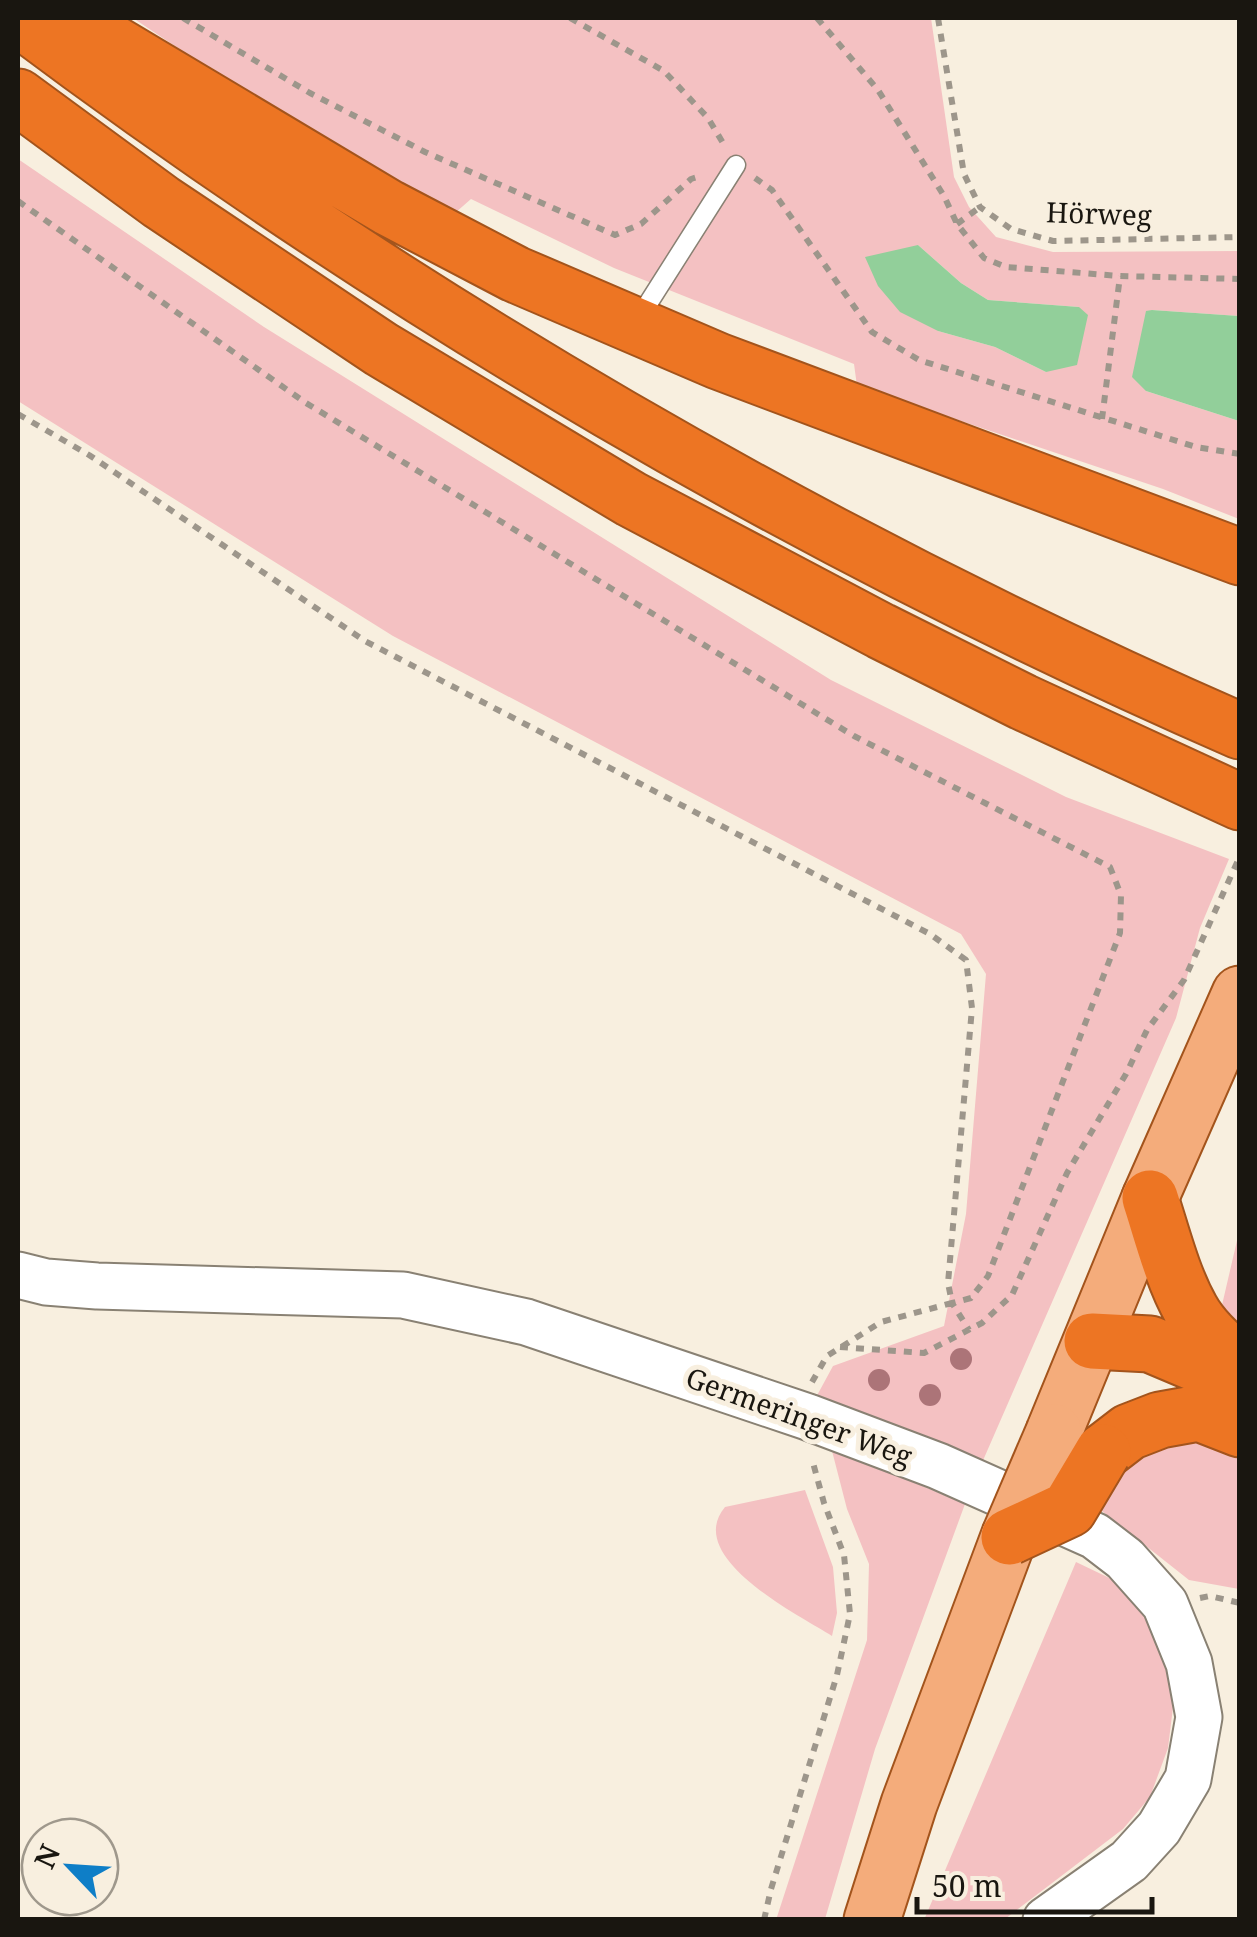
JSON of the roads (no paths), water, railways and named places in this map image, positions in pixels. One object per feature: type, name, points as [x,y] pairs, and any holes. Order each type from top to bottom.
[{"type":"highway","points":[[18,18],[292,214],[591,399],[875,557],[1045,643],[1240,731]]},
{"type":"highway","points":[[70,18],[389,208],[514,274],[718,361],[1240,557]]},
{"type":"highway","points":[[18,97],[160,202],[381,349],[631,499],[1023,702],[1240,802]]},
{"type":"highway","points":[[1150,1198],[1192,1314],[1240,1362]]},
{"type":"highway","points":[[1092,1340],[1134,1384],[1226,1408]]},
{"type":"highway","points":[[1000,1557],[1068,1509],[1103,1452],[1129,1432],[1160,1420],[1226,1408]]},
{"type":"main road","points":[[872,1920],[909,1804],[1000,1557],[1240,994]]},
{"type":"street","name":"Germeringer Weg","points":[[18,1275],[46,1282],[97,1286],[402,1295],[526,1322],[808,1417],[938,1466],[1095,1536],[1125,1558],[1165,1604],[1190,1663],[1199,1717],[1188,1779],[1159,1828],[1129,1861],[1046,1920]]},
{"type":"lane","points":[[634,326],[736,165]]}]
